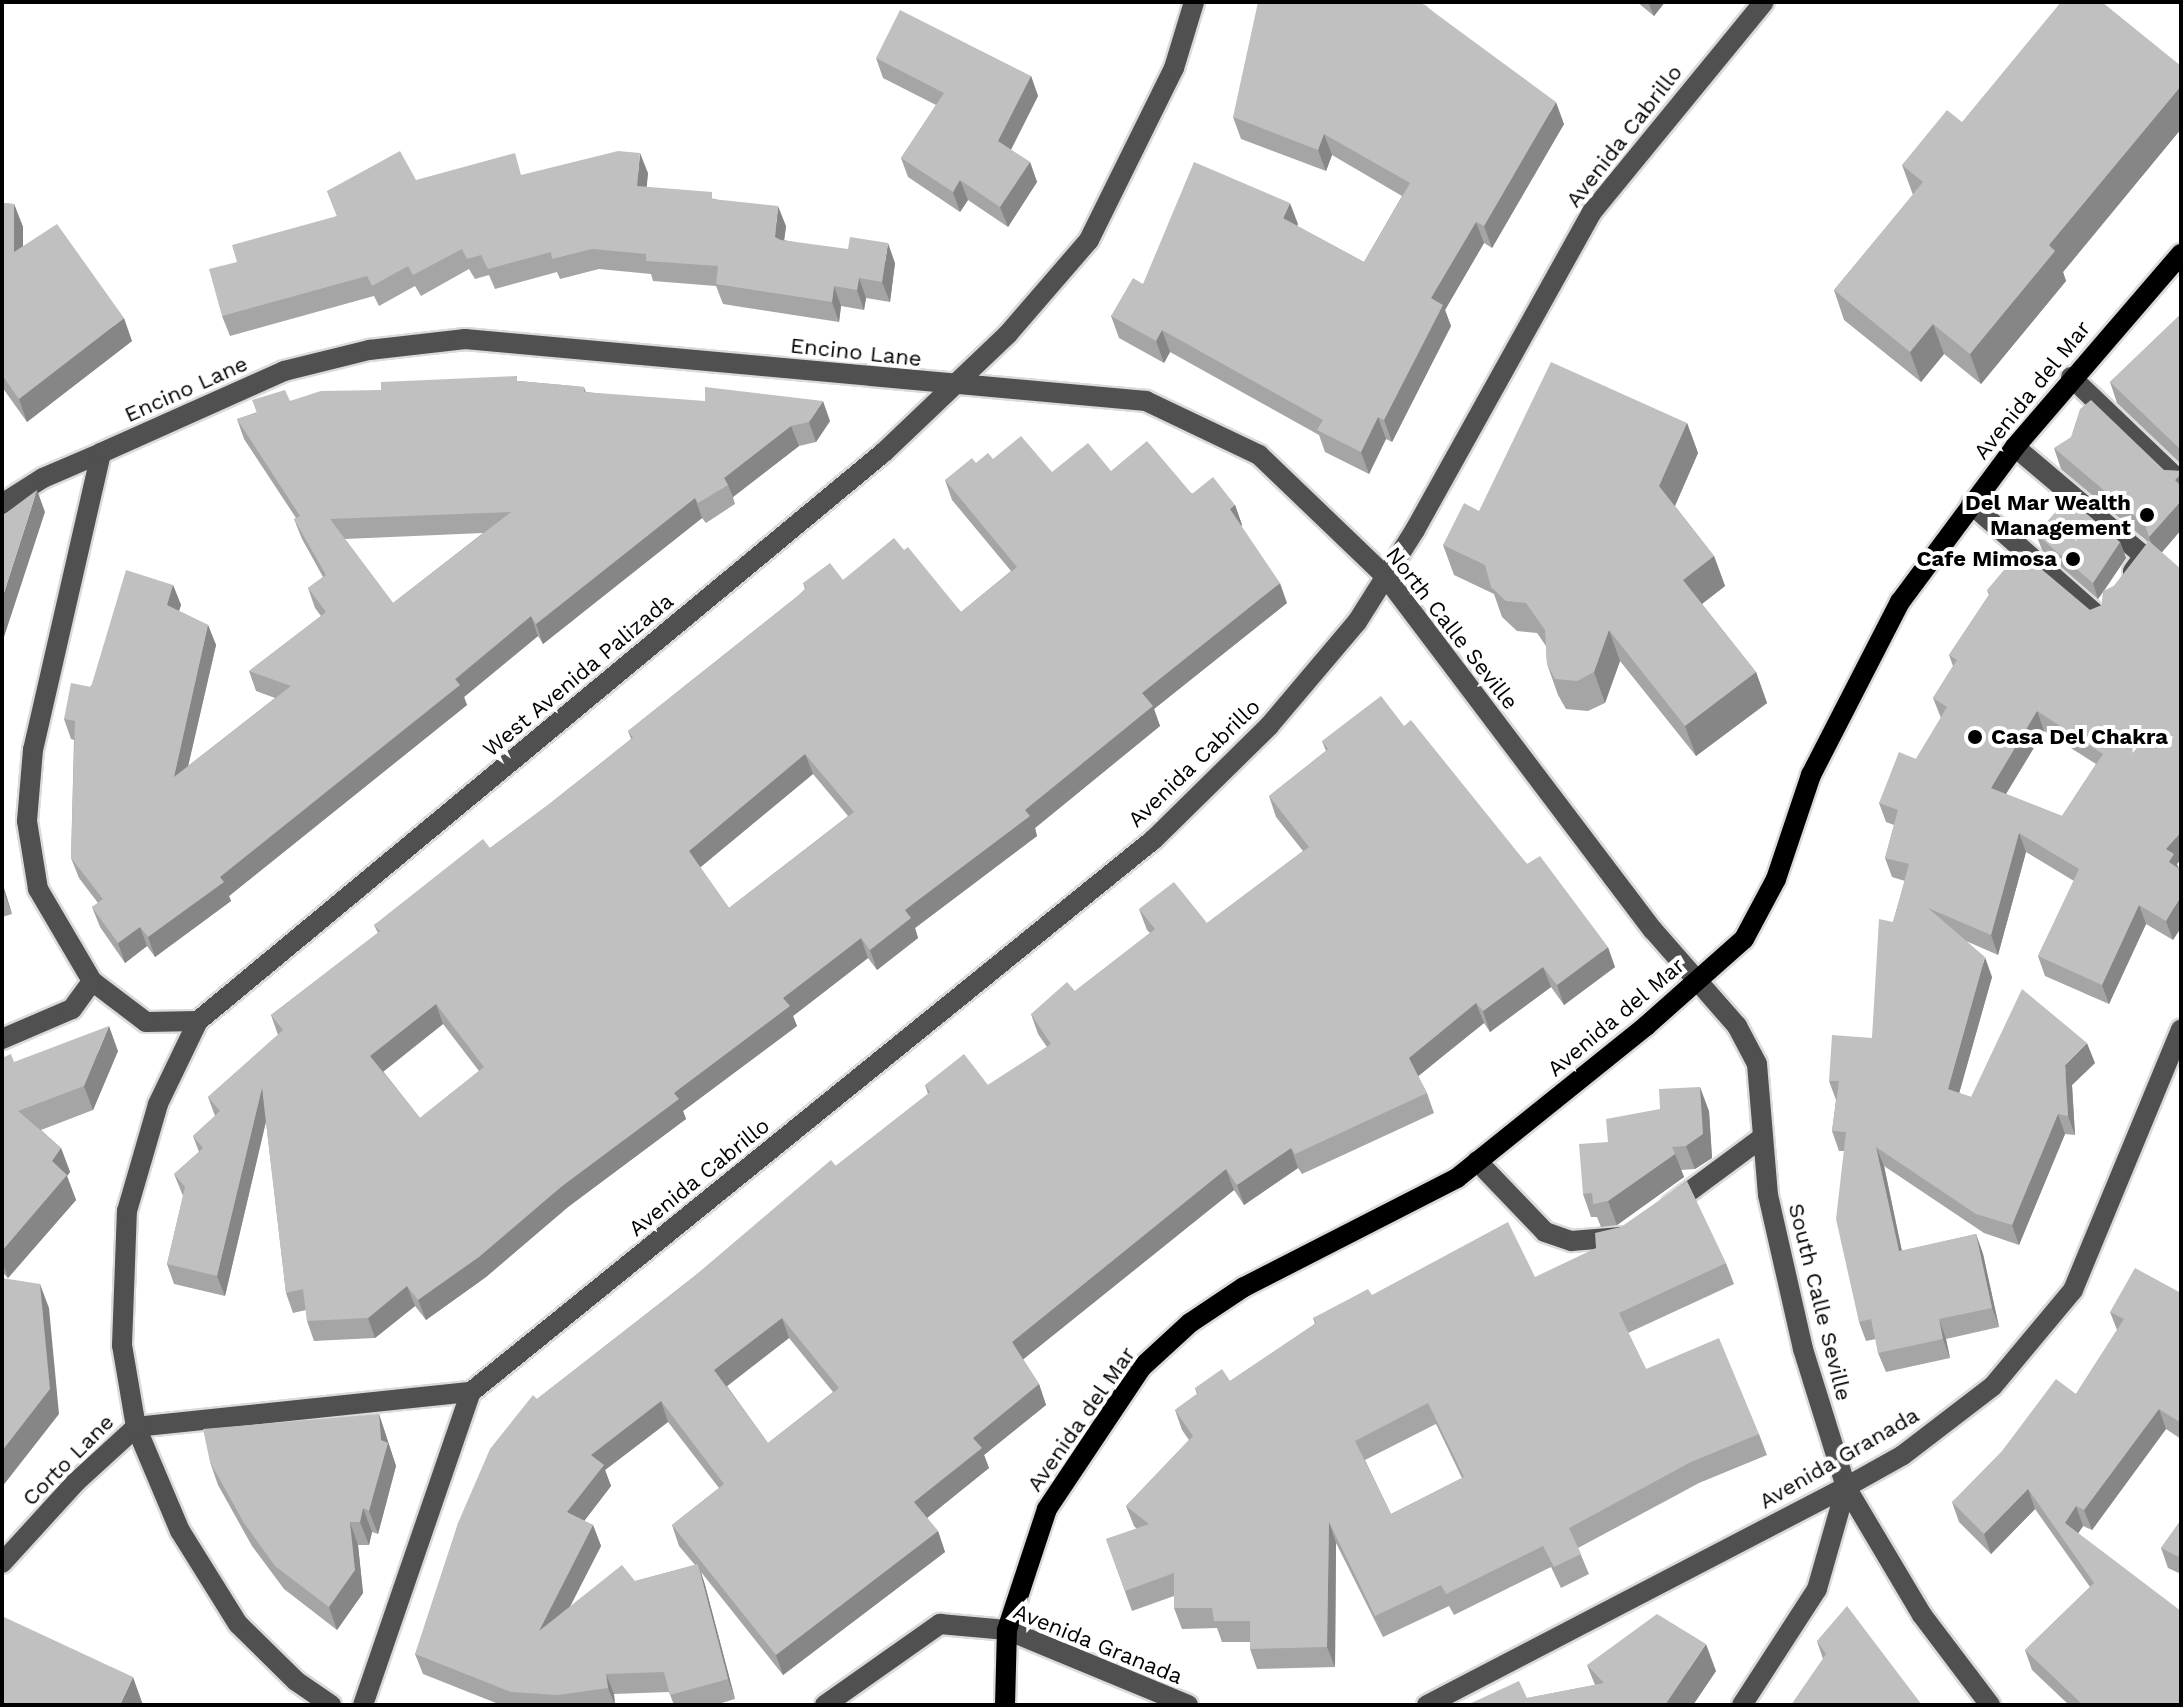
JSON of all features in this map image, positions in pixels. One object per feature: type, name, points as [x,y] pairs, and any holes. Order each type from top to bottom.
[{"type":"main road","name":"Avenida del Mar","points":[[1005,1705],[1007,1630],[1047,1509],[1141,1368],[1190,1323],[1244,1287],[1457,1178],[1744,939],[1776,879],[1811,775],[1900,602],[1971,504],[2071,377],[2181,254]]},
{"type":"street","name":"West Avenida Palizada","points":[[136,1427],[122,1345],[127,1211],[158,1104],[198,1021],[884,452],[956,386],[1089,240],[1174,68],[1194,2]]},
{"type":"street","name":"Avenida Cabrillo","points":[[471,1392],[1153,840],[1269,726],[1357,622],[1592,212],[1764,2]]},
{"type":"street","name":"Encino Lane","points":[[2,504],[43,478],[284,371],[369,350],[465,339],[956,386]]},
{"type":"street","points":[[2071,377],[2181,482]]},
{"type":"street","name":"North Calle Seville","points":[[956,386],[1146,401],[1259,455],[1385,576],[1697,981]]},
{"type":"street","points":[[2015,447],[2144,556],[2120,587]]},
{"type":"street","points":[[101,453],[33,750],[27,821],[38,889],[92,981],[146,1022],[198,1021]]},
{"type":"street","points":[[1971,504],[2099,617]]},
{"type":"street","points":[[2,1039],[72,1009],[92,981]]},
{"type":"street","name":"South Calle Seville","points":[[1697,981],[1737,1026],[1757,1064],[1768,1195],[1803,1349],[1846,1487],[1922,1615],[1990,1705]]},
{"type":"street","name":"Avenida Granada","points":[[1427,1705],[1903,1455],[1993,1386],[2073,1290],[2181,1029]]},
{"type":"street","points":[[1658,1214],[1763,1137]]},
{"type":"street","points":[[1477,1161],[1545,1232],[1592,1242],[1634,1229]]},
{"type":"street","points":[[331,1705],[296,1681],[238,1624],[180,1531],[136,1427],[471,1392],[363,1705]]},
{"type":"street","name":"Corto Lane","points":[[2,1563],[76,1482],[136,1427]]},
{"type":"street","points":[[1742,1705],[1817,1589],[1846,1487]]},
{"type":"street","name":"Avenida Granada","points":[[825,1705],[940,1624],[1007,1630],[1188,1705]]},
{"type":"building","points":[[1258,2],[1420,2],[1556,102],[1484,226],[1476,222],[1431,298],[1443,305],[1384,420],[1378,417],[1361,452],[1317,430],[1323,420],[1162,330],[1156,341],[1111,316],[1133,278],[1143,284],[1194,162],[1290,203],[1283,218],[1364,262],[1410,183],[1324,134],[1318,150],[1233,117]]},
{"type":"building","points":[[2061,2],[2102,2],[2181,66],[2181,86],[2049,245],[2055,251],[1970,354],[1933,324],[1910,352],[1834,290],[1923,182],[1902,165],[1947,110],[1962,122]]},
{"type":"building","points":[[900,10],[1031,76],[998,141],[1030,162],[1000,207],[960,180],[953,192],[901,158],[944,93],[876,58]]},
{"type":"building","points":[[400,151],[416,180],[515,153],[521,175],[618,151],[640,153],[637,186],[712,192],[712,199],[778,206],[775,237],[781,240],[848,249],[850,237],[888,243],[882,282],[859,278],[857,290],[834,286],[832,302],[716,284],[718,266],[646,261],[646,254],[592,249],[552,259],[551,252],[488,269],[481,255],[467,259],[462,249],[413,275],[408,266],[372,286],[367,276],[222,316],[209,269],[237,262],[232,245],[337,216],[327,191]]},
{"type":"building","points":[[2,203],[14,204],[14,252],[57,224],[124,318],[19,399],[2,375]]},
{"type":"building","points":[[2181,314],[2181,450],[2110,382]]},
{"type":"building","points":[[1551,362],[1687,423],[1659,486],[1714,556],[1683,580],[1756,672],[1685,726],[1609,630],[1594,672],[1577,681],[1555,679],[1547,664],[1545,630],[1526,603],[1506,601],[1491,587],[1485,565],[1443,545],[1464,503],[1479,511]]},
{"type":"building","points":[[517,376],[517,381],[584,387],[584,392],[705,401],[705,387],[823,401],[809,422],[791,426],[724,478],[728,485],[698,503],[695,498],[536,624],[531,616],[455,679],[460,685],[220,877],[224,882],[148,937],[140,927],[118,943],[92,907],[103,899],[71,858],[75,721],[64,719],[71,683],[91,687],[126,570],[173,585],[167,605],[208,625],[174,777],[291,686],[249,671],[326,612],[308,588],[326,575],[294,519],[300,516],[237,419],[257,413],[252,400],[285,390],[290,401],[321,391],[381,390],[381,382]],"holes":[[[511,512],[393,603],[330,519]]]},
{"type":"building","points":[[2091,400],[2164,470],[2181,471],[2175,480],[2181,486],[2181,501],[2149,537],[2145,525],[2054,448],[2071,437],[2080,409]]},
{"type":"building","points":[[1021,436],[1052,472],[1088,443],[1111,471],[1147,441],[1192,494],[1213,477],[1235,505],[1230,509],[1280,583],[1142,693],[1153,706],[1025,810],[1030,816],[905,910],[911,918],[870,950],[861,938],[783,998],[790,1006],[674,1093],[679,1099],[561,1187],[479,1257],[418,1300],[407,1286],[368,1318],[307,1321],[303,1289],[286,1293],[262,1088],[217,1276],[167,1264],[185,1187],[174,1174],[203,1148],[193,1136],[220,1111],[208,1097],[283,1030],[271,1015],[380,931],[374,925],[483,839],[490,848],[633,738],[628,731],[799,595],[806,588],[803,583],[830,563],[843,580],[894,538],[904,550],[908,547],[961,612],[1017,567],[945,480],[972,458],[976,463],[988,453],[993,459]],"holes":[[[805,754],[854,812],[729,908],[689,851]],[[436,1004],[484,1067],[420,1118],[370,1056]]]},
{"type":"building","points":[[37,490],[2,599],[2,516]]},
{"type":"building","name":"Cafe Mimosa","points":[[2068,498],[2120,542],[2093,583],[2036,534]]},
{"type":"building","points":[[2149,541],[2181,569],[2181,832],[2166,849],[2174,854],[2169,862],[2181,870],[2181,896],[2166,921],[2139,905],[2102,985],[2038,956],[2079,869],[2019,833],[1991,935],[1928,908],[1985,957],[1948,1089],[1971,1097],[2022,989],[2087,1043],[2065,1065],[2068,1116],[2058,1114],[2012,1225],[1976,1214],[1876,1147],[1899,1251],[1976,1234],[1992,1308],[1939,1319],[1943,1339],[1878,1353],[1871,1319],[1859,1322],[1836,1219],[1846,1132],[1832,1131],[1839,1081],[1829,1081],[1832,1035],[1872,1038],[1879,919],[1893,922],[1909,864],[1885,858],[1898,810],[1879,803],[1899,752],[1916,759],[1947,707],[1933,698],[1957,660],[1949,655],[1990,593],[1987,590],[2020,551],[2090,610],[2102,605],[2103,591],[2114,586]],"holes":[[[2037,711],[2103,754],[2062,816],[1991,788]]]},
{"type":"building","points":[[1381,696],[1404,726],[1411,720],[1527,864],[1540,856],[1608,947],[1557,985],[1543,967],[1483,1011],[1476,1003],[1409,1058],[1427,1093],[1295,1154],[1291,1148],[1237,1185],[1226,1169],[1012,1342],[1039,1384],[973,1438],[982,1448],[914,1502],[938,1531],[776,1655],[672,1525],[724,1484],[661,1401],[591,1455],[604,1465],[567,1512],[593,1525],[539,1631],[622,1565],[635,1581],[698,1564],[728,1679],[670,1695],[664,1672],[606,1674],[608,1688],[558,1695],[511,1692],[415,1654],[458,1523],[490,1449],[533,1395],[537,1399],[691,1279],[831,1160],[836,1166],[930,1092],[925,1085],[964,1054],[988,1085],[1051,1044],[1031,1014],[1067,982],[1075,991],[1155,929],[1139,909],[1174,882],[1207,923],[1309,847],[1269,796],[1328,749],[1322,741]],"holes":[[[782,1318],[839,1388],[768,1443],[714,1370]]]},
{"type":"building","points":[[109,1026],[84,1086],[18,1111],[61,1148],[52,1161],[67,1175],[2,1251],[2,1058],[11,1054],[14,1062]]},
{"type":"building","points":[[1700,1087],[1703,1134],[1686,1146],[1672,1147],[1675,1154],[1608,1201],[1593,1204],[1592,1193],[1583,1194],[1579,1144],[1608,1142],[1606,1119],[1660,1109],[1659,1089]]},
{"type":"building","points":[[1687,1181],[1726,1263],[1619,1313],[1646,1369],[1719,1338],[1759,1434],[1691,1462],[1569,1528],[1581,1554],[1554,1567],[1543,1546],[1446,1594],[1441,1585],[1375,1616],[1329,1522],[1327,1647],[1250,1649],[1250,1621],[1214,1621],[1212,1608],[1174,1608],[1174,1573],[1125,1591],[1106,1539],[1149,1524],[1126,1506],[1193,1436],[1175,1410],[1198,1393],[1195,1388],[1222,1369],[1230,1381],[1316,1323],[1313,1318],[1368,1289],[1372,1295],[1508,1222],[1535,1277],[1596,1248],[1595,1233],[1621,1227]],"holes":[[[1428,1403],[1464,1477],[1391,1514],[1355,1441]]]},
{"type":"building","points":[[2135,1268],[2181,1293],[2181,1423],[2159,1409],[2084,1510],[2076,1506],[2065,1523],[2181,1611],[2181,1705],[2083,1705],[2025,1650],[2094,1583],[2028,1489],[1984,1534],[1952,1502],[2002,1451],[2056,1379],[2076,1394],[2124,1319],[2110,1312]]},
{"type":"building","points":[[2,1278],[40,1284],[50,1389],[2,1451]]},
{"type":"building","points":[[379,1414],[381,1440],[388,1443],[369,1511],[363,1508],[360,1522],[350,1522],[355,1570],[329,1607],[275,1566],[244,1523],[210,1462],[203,1429]]},
{"type":"building","points":[[2181,1520],[2181,1558],[2161,1548]]},
{"type":"building","points":[[1847,1606],[1922,1705],[1791,1705],[1826,1654],[1817,1641]]},
{"type":"building","points":[[1657,1614],[1706,1644],[1665,1705],[1467,1705],[1519,1681],[1527,1698],[1604,1683],[1587,1665]]},
{"type":"building","points":[[4,1617],[133,1677],[120,1705],[2,1705]]},
{"type":"place","name":"Del Mar Wealth Management","points":[[2147,515]]},
{"type":"place","name":"Cafe Mimosa","points":[[2073,559]]},
{"type":"place","name":"Casa Del Chakra","points":[[1975,737]]}]
